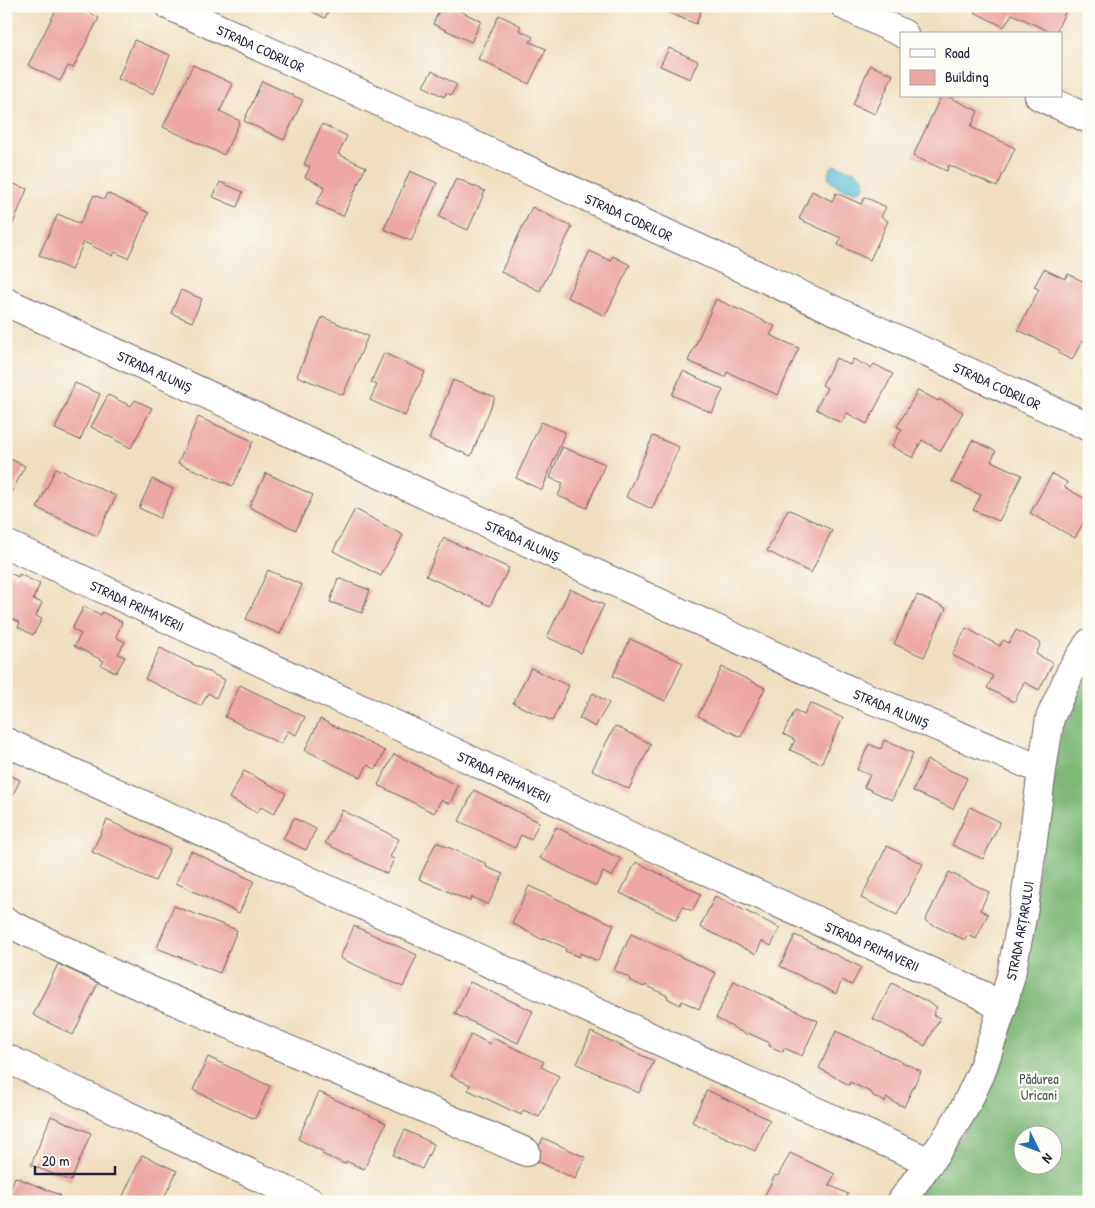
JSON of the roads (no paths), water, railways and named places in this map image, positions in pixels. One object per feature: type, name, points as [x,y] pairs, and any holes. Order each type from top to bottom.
[{"type":"street","name":"STRADA CODRILOR","points":[[170,6],[1089,427]]},
{"type":"street","points":[[845,6],[900,32]]},
{"type":"street","points":[[1044,98],[1089,119]]},
{"type":"street","name":"STRADA ALUNIȘ","points":[[6,302],[848,690],[1042,770]]},
{"type":"street","name":"STRADA PRIMAVERII","points":[[6,544],[452,751],[649,845],[982,995],[1002,1009]]},
{"type":"street","name":"STRADA ARȚARULUI","points":[[901,1202],[966,1107],[981,1073],[1011,975],[1026,902],[1050,718],[1071,671],[1089,644]]},
{"type":"street","points":[[6,742],[714,1066],[930,1162]]},
{"type":"street","points":[[6,922],[124,979],[526,1152]]},
{"type":"street","points":[[6,1058],[311,1202]]},
{"type":"water","points":[[834,165],[857,172],[865,181],[863,188],[855,192],[833,183],[828,176],[829,171]]},
{"type":"park label","name":"Pădurea Uricani","points":[[1039,1086]]}]
